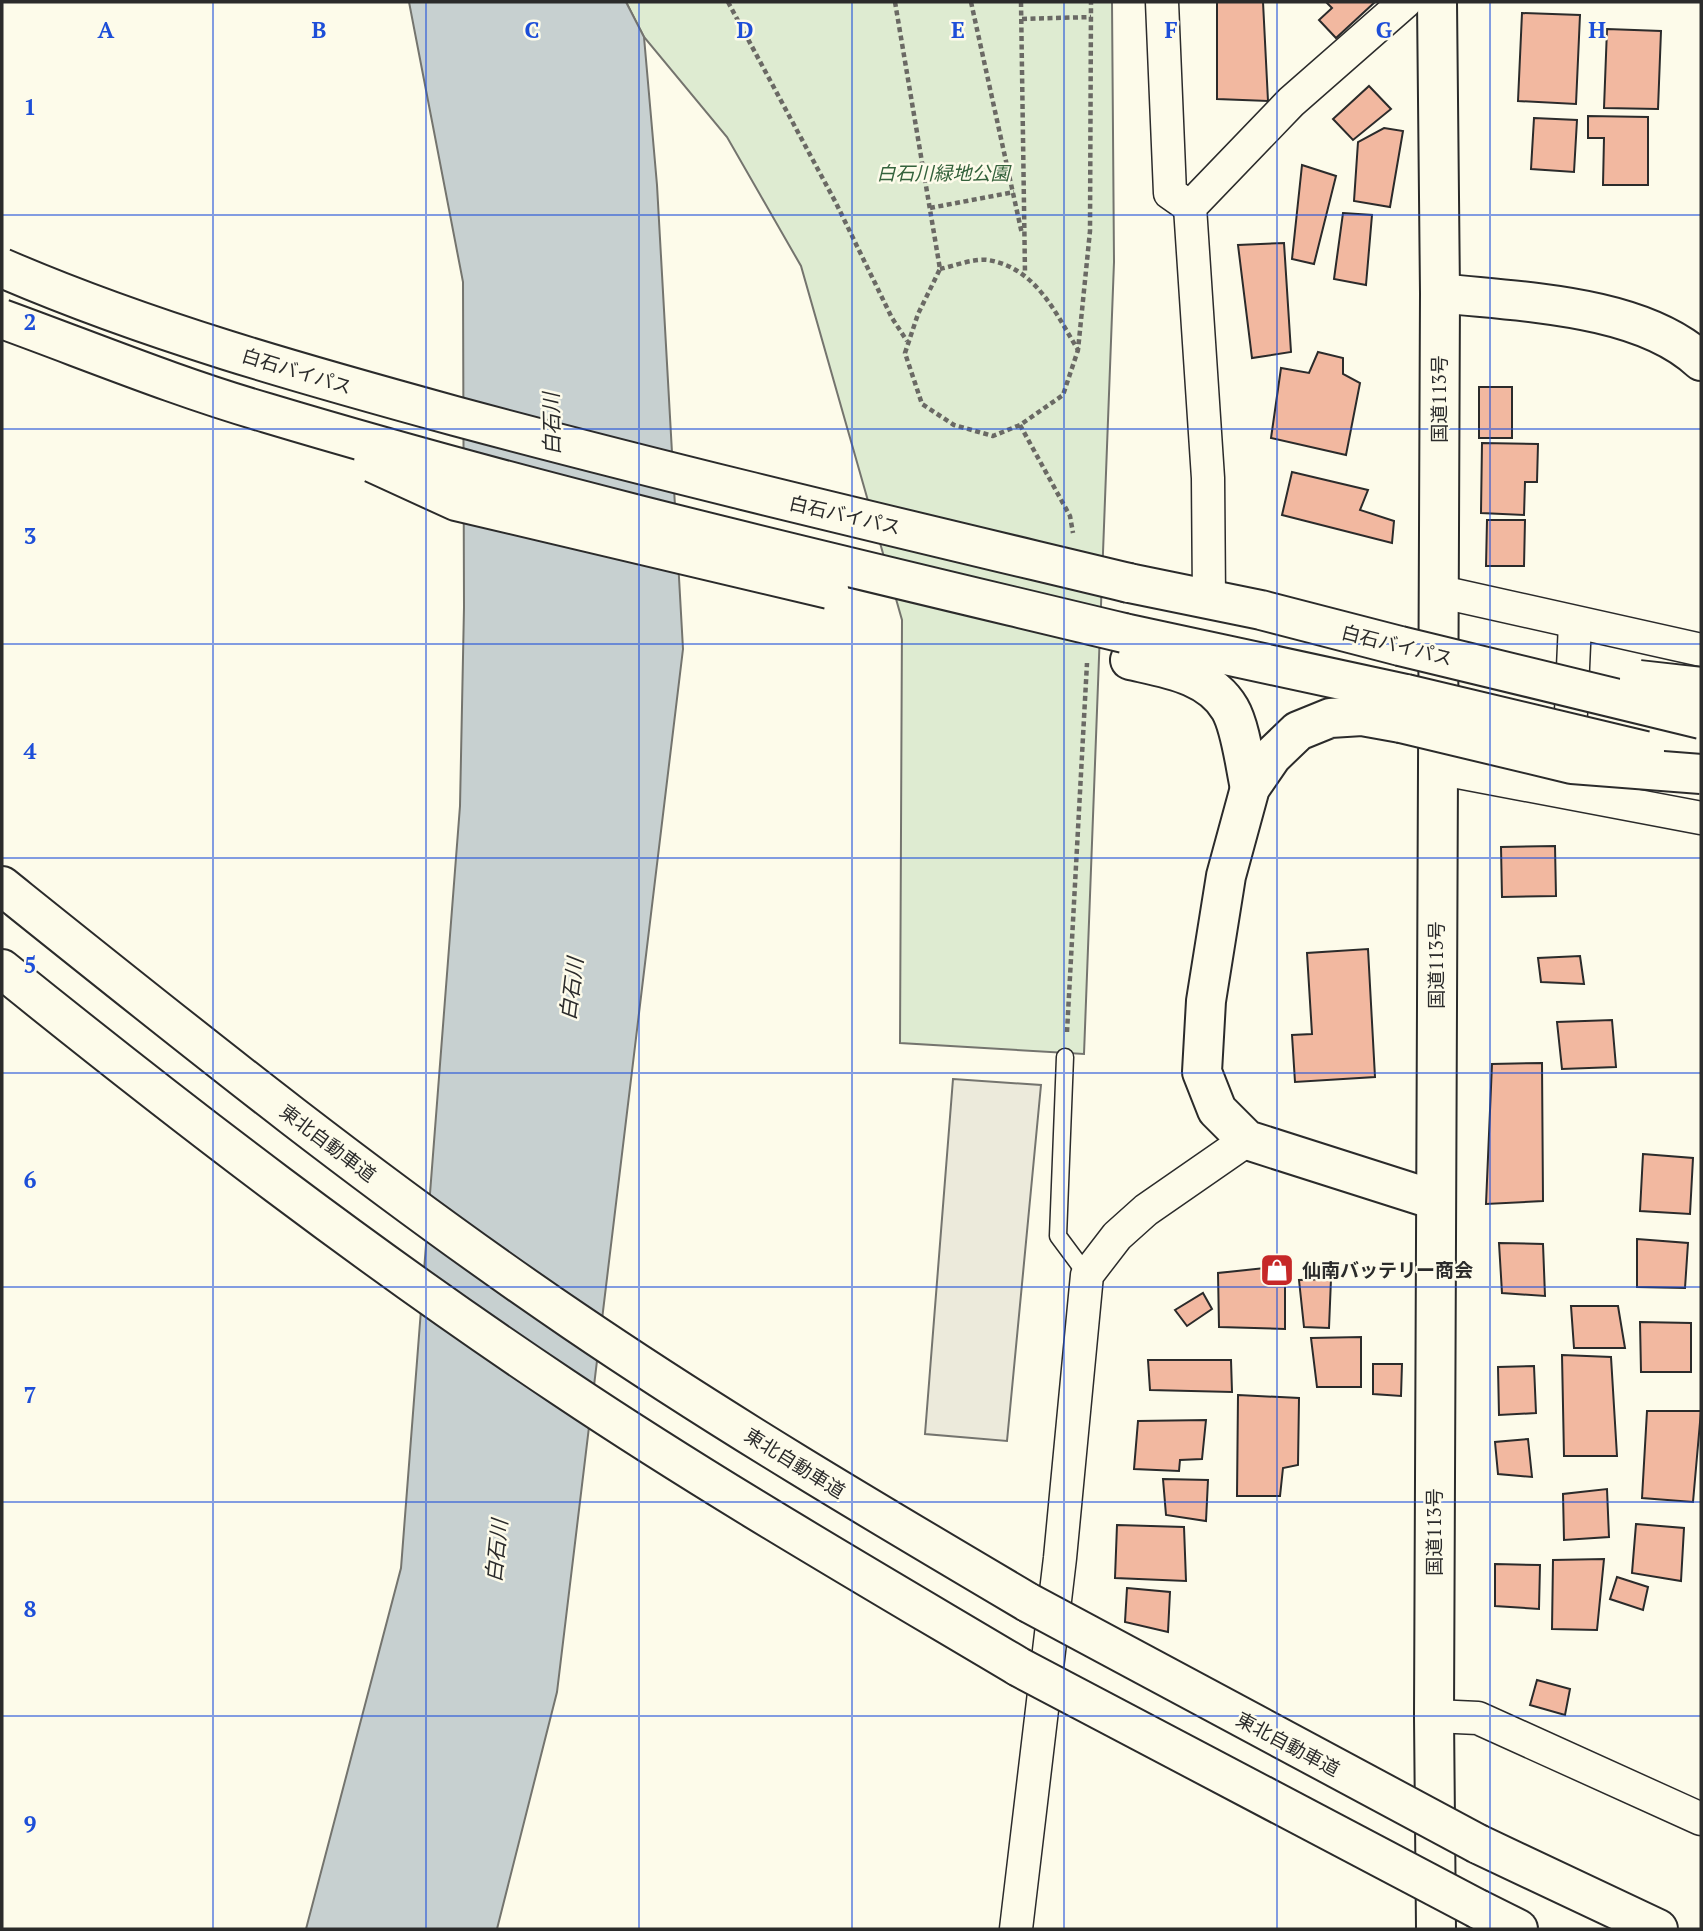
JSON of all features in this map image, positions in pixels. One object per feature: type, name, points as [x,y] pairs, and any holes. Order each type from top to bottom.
[{"type":"highway","name":"国道113号","points":[[1436,1929],[1433,1716],[1440,293],[1437,2]]},
{"type":"highway","name":"白石バイパス","points":[[2,268],[154,326],[303,374],[624,461],[1129,583],[1261,610],[1400,633],[1701,719]]},
{"type":"highway","points":[[1440,293],[1593,310],[1644,328],[1691,351],[1701,361]]},
{"type":"highway","points":[[2,320],[265,413],[1111,647],[1403,708],[1701,764]]},
{"type":"highway","points":[[1400,633],[1606,675],[1687,688],[1701,687]]},
{"type":"highway","points":[[1111,647],[1206,682],[1230,709],[1250,788]]},
{"type":"highway","points":[[1435,1200],[1247,1140],[1217,1110],[1202,1072],[1206,1001],[1226,876],[1250,788],[1272,756],[1298,732],[1330,718],[1362,716],[1403,708],[1572,764],[1701,774]]},
{"type":"highway","name":"東北自動車道","points":[[2,887],[355,1165],[573,1321],[705,1407],[854,1500],[1029,1603],[1478,1844],[1658,1929]]},
{"type":"highway","points":[[2,969],[318,1216],[565,1388],[796,1535],[1019,1667],[1518,1929]]},
{"type":"street","points":[[1163,2],[1170,193],[1190,207]]},
{"type":"street","points":[[1209,598],[1208,478],[1190,207],[1291,102],[1405,2]]},
{"type":"street","points":[[1437,591],[1701,650]]},
{"type":"street","points":[[1567,793],[1575,623]]},
{"type":"street","points":[[1437,768],[1701,818]]},
{"type":"street","points":[[1016,1929],[1060,1558],[1087,1275],[1117,1236],[1146,1210],[1247,1140]]},
{"type":"street","points":[[1433,1716],[1478,1718],[1701,1819]]},
{"type":"lane","points":[[1065,1057],[1058,1236],[1087,1275]]},
{"type":"path","points":[[728,2],[836,203],[892,318],[908,342]]},
{"type":"path","points":[[895,2],[940,269],[905,353],[922,404],[954,425],[993,436],[1020,425],[1063,395],[1078,350],[1090,232],[1091,2]]},
{"type":"path","points":[[971,2],[1025,248]]},
{"type":"path","points":[[1021,2],[1025,273]]},
{"type":"path","points":[[1022,19],[1091,17]]},
{"type":"path","points":[[930,208],[1014,192]]},
{"type":"path","points":[[940,269],[987,260],[1025,273],[1051,306],[1078,350]]},
{"type":"path","points":[[1020,425],[1070,516],[1074,540]]},
{"type":"path","points":[[1065,1057],[1111,647]]},
{"type":"green space","name":"白石川緑地公園","points":[[626,2],[1112,2],[1114,262],[1084,1054],[900,1043],[902,620],[801,266],[727,137],[644,37]]},
{"type":"shaded area","points":[[953,1079],[1041,1085],[1007,1441],[925,1434]]},
{"type":"water","name":"白石川","points":[[409,2],[626,2],[644,37],[657,185],[683,649],[557,1692],[497,1929],[306,1929],[401,1568],[460,806],[464,607],[463,282]]},
{"type":"building","points":[[1217,2],[1263,2],[1268,101],[1217,99]]},
{"type":"building","points":[[1326,2],[1375,2],[1336,38],[1319,20],[1332,8]]},
{"type":"building","points":[[1522,13],[1580,15],[1576,104],[1518,101]]},
{"type":"building","points":[[1607,29],[1661,31],[1658,109],[1604,108]]},
{"type":"building","points":[[1369,86],[1391,109],[1353,140],[1333,119]]},
{"type":"building","points":[[1588,116],[1648,117],[1648,185],[1603,185],[1604,138],[1588,138]]},
{"type":"building","points":[[1534,118],[1577,120],[1574,172],[1531,169]]},
{"type":"building","points":[[1384,128],[1403,131],[1390,207],[1354,201],[1358,142]]},
{"type":"building","points":[[1302,165],[1336,176],[1314,264],[1292,259]]},
{"type":"building","points":[[1343,213],[1372,215],[1366,285],[1334,279]]},
{"type":"building","points":[[1284,243],[1291,352],[1252,358],[1238,245]]},
{"type":"building","points":[[1318,352],[1343,358],[1343,374],[1360,383],[1346,455],[1271,438],[1281,368],[1309,373]]},
{"type":"building","points":[[1479,387],[1512,387],[1512,438],[1479,438]]},
{"type":"building","points":[[1482,443],[1538,444],[1537,482],[1525,482],[1524,515],[1481,513]]},
{"type":"building","points":[[1292,472],[1368,490],[1360,510],[1394,521],[1392,543],[1282,515]]},
{"type":"building","points":[[1487,520],[1525,520],[1524,566],[1486,566]]},
{"type":"building","points":[[1555,846],[1556,896],[1502,897],[1501,847]]},
{"type":"building","points":[[1368,949],[1375,1077],[1295,1082],[1292,1035],[1312,1034],[1307,953]]},
{"type":"building","points":[[1580,956],[1584,984],[1541,982],[1538,958]]},
{"type":"building","points":[[1612,1020],[1616,1067],[1562,1069],[1557,1022]]},
{"type":"building","points":[[1542,1063],[1543,1201],[1486,1204],[1492,1064]]},
{"type":"building","points":[[1643,1154],[1693,1158],[1690,1214],[1640,1211]]},
{"type":"building","points":[[1637,1239],[1688,1243],[1685,1288],[1637,1287]]},
{"type":"building","points":[[1499,1243],[1543,1244],[1545,1296],[1502,1293]]},
{"type":"building","points":[[1285,1266],[1285,1329],[1219,1327],[1218,1273]]},
{"type":"building","points":[[1331,1279],[1329,1328],[1304,1327],[1299,1280]]},
{"type":"building","points":[[1203,1293],[1212,1309],[1187,1326],[1175,1310]]},
{"type":"building","points":[[1571,1306],[1618,1306],[1625,1348],[1574,1348]]},
{"type":"building","points":[[1640,1322],[1691,1323],[1691,1372],[1641,1372]]},
{"type":"building","points":[[1361,1337],[1361,1387],[1317,1387],[1311,1338]]},
{"type":"building","points":[[1562,1355],[1611,1357],[1617,1456],[1564,1456]]},
{"type":"building","points":[[1148,1360],[1231,1360],[1232,1392],[1150,1390]]},
{"type":"building","points":[[1373,1364],[1402,1364],[1401,1396],[1373,1394]]},
{"type":"building","points":[[1534,1366],[1536,1413],[1499,1415],[1498,1367]]},
{"type":"building","points":[[1238,1395],[1299,1398],[1298,1465],[1283,1468],[1280,1496],[1237,1496]]},
{"type":"building","points":[[1647,1411],[1701,1411],[1693,1502],[1642,1498]]},
{"type":"building","points":[[1206,1420],[1202,1459],[1180,1460],[1179,1471],[1134,1469],[1138,1421]]},
{"type":"building","points":[[1528,1439],[1532,1477],[1498,1474],[1495,1442]]},
{"type":"building","points":[[1163,1479],[1208,1480],[1206,1521],[1166,1515]]},
{"type":"building","points":[[1607,1489],[1609,1537],[1564,1540],[1563,1494]]},
{"type":"building","points":[[1636,1524],[1684,1528],[1681,1581],[1632,1573]]},
{"type":"building","points":[[1117,1525],[1184,1527],[1186,1581],[1115,1578]]},
{"type":"building","points":[[1604,1559],[1597,1630],[1552,1629],[1553,1560]]},
{"type":"building","points":[[1495,1564],[1540,1565],[1539,1609],[1495,1606]]},
{"type":"building","points":[[1617,1577],[1648,1587],[1643,1610],[1610,1599]]},
{"type":"building","points":[[1127,1588],[1170,1592],[1168,1632],[1125,1622]]},
{"type":"building","points":[[1537,1680],[1570,1689],[1565,1715],[1530,1705]]},
{"type":"place","name":"仙南バッテリー商会","points":[[1277,1270]]}]
